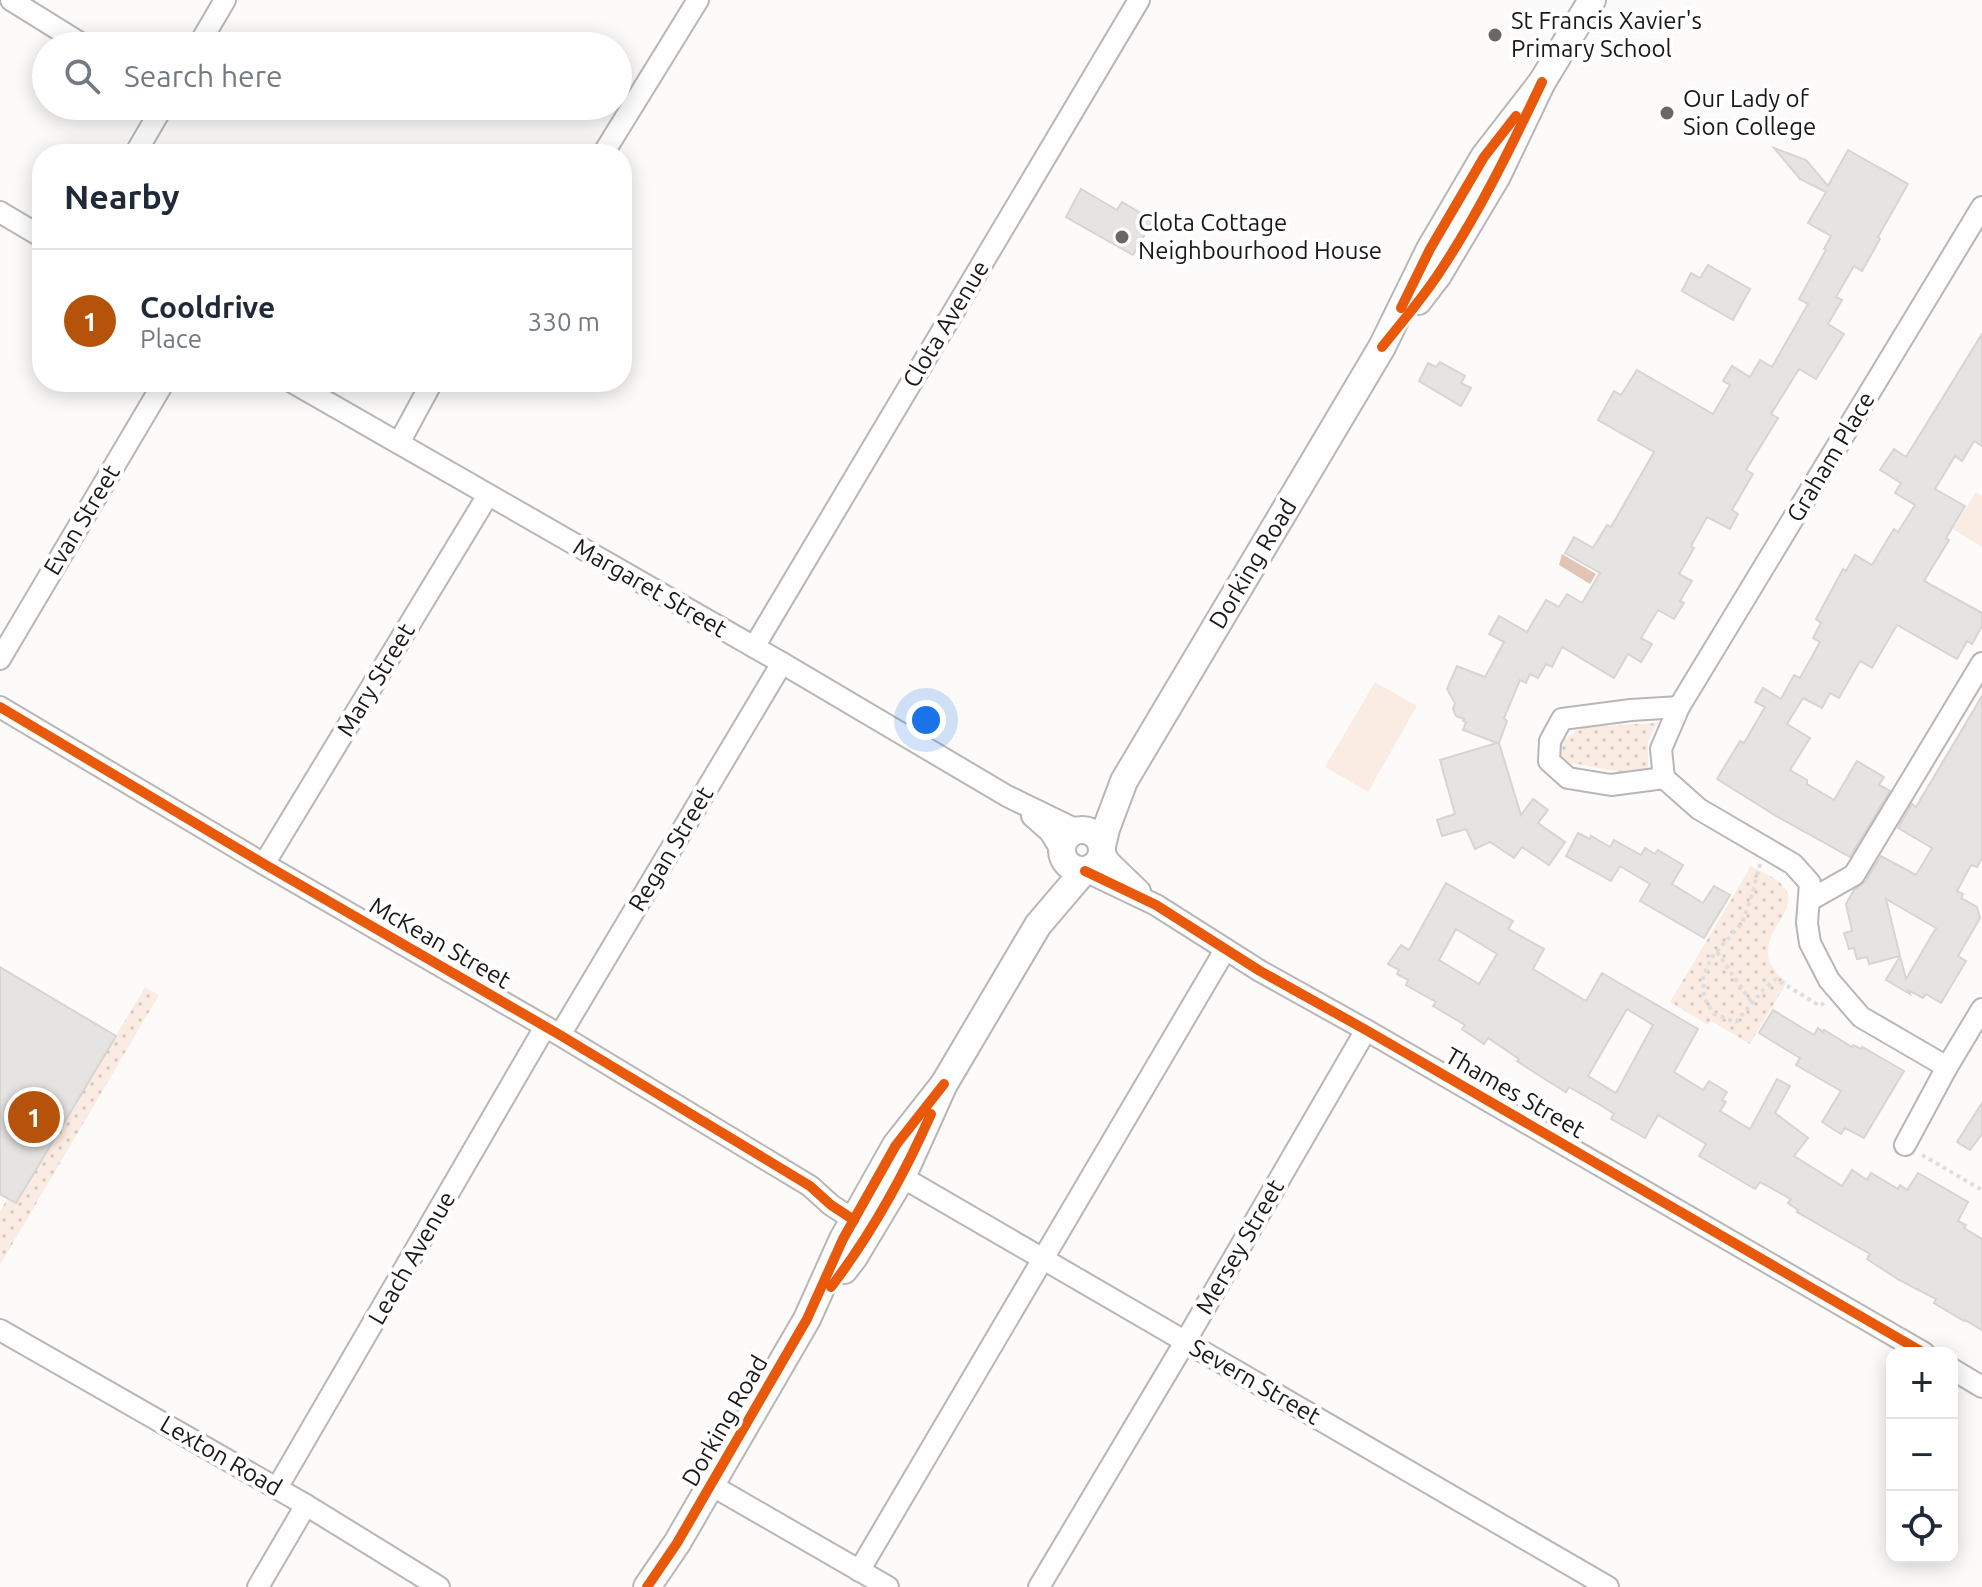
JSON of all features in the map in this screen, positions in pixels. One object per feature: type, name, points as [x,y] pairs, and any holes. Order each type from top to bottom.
[{"type":"main road","name":"Dorking Road","points":[[1102,848],[1124,781],[1382,347],[1430,249],[1453,230],[1484,157],[1542,82],[1592,0]]},
{"type":"main road","name":"Dorking Road","points":[[807,1319],[854,1257],[902,1177],[944,1084],[1038,925],[1070,841],[1124,781]]},
{"type":"main road","points":[[1085,830],[1096,835],[1102,848],[1102,856],[1096,866],[1085,871],[1067,865],[1070,841],[1085,830]]},
{"type":"main road","name":"Dorking Road","points":[[1038,925],[1085,871]]},
{"type":"main road","name":"Dorking Road","points":[[647,1587],[677,1543],[807,1319],[843,1239],[896,1145],[944,1084]]},
{"type":"main road","name":"Dorking Road","points":[[658,1587],[677,1543]]},
{"type":"street","points":[[11,0],[62,32]]},
{"type":"street","points":[[206,32],[225,0]]},
{"type":"street","points":[[632,107],[698,0]]},
{"type":"street","name":"Clota Avenue","points":[[754,647],[1139,0]]},
{"type":"street","points":[[141,144],[155,120]]},
{"type":"street","points":[[609,144],[624,120]]},
{"type":"street","name":"Graham Place","points":[[1664,778],[1661,749],[1679,707],[1982,207]]},
{"type":"street","points":[[0,212],[32,231]]},
{"type":"street","name":"Evan Street","points":[[0,659],[158,392]]},
{"type":"street","name":"Margaret Street","points":[[310,392],[782,663],[1007,796],[1054,837],[1070,841]]},
{"type":"street","points":[[399,443],[427,392]]},
{"type":"street","name":"Mary Street","points":[[264,864],[488,495]]},
{"type":"street","name":"Regan Street","points":[[553,1031],[782,663]]},
{"type":"street","points":[[1810,900],[1854,875],[1982,663]]},
{"type":"street","name":"McKean Street","points":[[0,707],[553,1031],[810,1186],[831,1205],[858,1213]]},
{"type":"street","points":[[1679,707],[1562,719],[1550,741],[1549,761],[1568,778],[1611,785],[1664,778],[1699,809],[1793,864],[1810,883],[1807,923],[1810,943],[1829,980],[1861,1017],[1947,1067]]},
{"type":"street","name":"Thames Street","points":[[1102,848],[1109,861],[1156,905]]},
{"type":"street","name":"Thames Street","points":[[1085,871],[1156,905],[1225,950],[1914,1347]]},
{"type":"street","points":[[859,1571],[1225,950]]},
{"type":"street","points":[[1905,1145],[1982,1009]]},
{"type":"street","name":"Mersey Street","points":[[1039,1587],[1366,1030]]},
{"type":"street","name":"Leach Avenue","points":[[277,1488],[553,1031]]},
{"type":"street","name":"Severn Street","points":[[902,1177],[1608,1587]]},
{"type":"street","name":"Lexton Road","points":[[0,1330],[277,1488],[439,1587]]},
{"type":"street","points":[[1958,1373],[1982,1387]]},
{"type":"street","points":[[711,1485],[888,1587]]},
{"type":"street","points":[[258,1587],[306,1505]]},
{"type":"path","points":[[1764,846],[1742,923],[1711,958],[1703,978],[1704,998],[1714,1014],[1736,1022],[1776,979],[1820,1006],[1837,990]]},
{"type":"path","points":[[1716,951],[1752,1003]]},
{"type":"path","points":[[1905,1145],[1982,1190]]},
{"type":"shaded area","points":[[1976,492],[1982,496],[1982,547],[1953,529]]},
{"type":"shaded area","points":[[1562,554],[1596,574],[1590,584],[1559,565]]},
{"type":"shaded area","points":[[1375,682],[1417,706],[1368,792],[1325,767]]},
{"type":"shaded area","points":[[1657,723],[1648,742],[1648,773],[1642,776],[1562,761],[1558,752],[1559,743],[1583,727]]},
{"type":"shaded area","points":[[1751,866],[1780,883],[1788,896],[1787,907],[1769,942],[1768,954],[1773,968],[1787,982],[1750,1044],[1711,1021],[1708,1025],[1670,1002]]},
{"type":"shaded area","points":[[145,987],[159,995],[0,1265],[0,1211],[8,1198],[17,1202]]},
{"type":"building","points":[[1774,148],[1806,160],[1828,186],[1848,150],[1908,184],[1862,271],[1854,266],[1836,297],[1842,300],[1828,324],[1844,334],[1816,379],[1799,369],[1771,414],[1778,418],[1746,470],[1753,474],[1732,510],[1738,514],[1730,529],[1707,517],[1679,574],[1692,581],[1680,601],[1684,603],[1674,619],[1658,610],[1641,638],[1652,644],[1641,662],[1628,654],[1614,678],[1562,647],[1552,667],[1546,664],[1538,678],[1530,674],[1526,683],[1520,680],[1504,718],[1507,721],[1499,743],[1521,815],[1533,799],[1548,810],[1538,823],[1565,842],[1549,865],[1522,847],[1514,858],[1490,842],[1475,849],[1466,829],[1442,836],[1437,820],[1455,814],[1440,760],[1497,743],[1463,730],[1466,722],[1456,716],[1453,709],[1455,703],[1447,689],[1457,666],[1485,677],[1504,642],[1489,634],[1499,616],[1527,632],[1546,600],[1559,607],[1567,594],[1582,603],[1600,573],[1565,553],[1574,537],[1593,548],[1607,525],[1611,527],[1654,452],[1598,420],[1614,391],[1621,395],[1637,370],[1713,414],[1730,385],[1723,381],[1732,366],[1750,377],[1760,360],[1772,367],[1808,304],[1799,299],[1831,236],[1808,223],[1826,192],[1800,179]]},
{"type":"building","name":"Clota Cottage Neighbourhood House","points":[[1081,189],[1117,210],[1122,202],[1153,220],[1133,255],[1066,217]]},
{"type":"building","points":[[1708,265],[1750,289],[1733,320],[1682,291],[1691,273],[1700,278]]},
{"type":"building","points":[[1982,334],[1982,446],[1974,441],[1962,461],[1955,456],[1935,489],[1965,506],[1924,581],[1982,613],[1982,626],[1972,644],[1967,641],[1957,659],[1897,625],[1872,668],[1860,661],[1839,698],[1830,693],[1822,708],[1803,698],[1787,724],[1810,738],[1790,770],[1834,800],[1857,761],[1884,777],[1879,785],[1890,791],[1850,857],[1717,779],[1740,741],[1744,743],[1765,707],[1755,702],[1763,688],[1781,699],[1794,675],[1800,678],[1820,642],[1813,638],[1821,623],[1816,619],[1843,569],[1846,571],[1855,555],[1872,565],[1894,529],[1898,532],[1915,505],[1895,493],[1901,483],[1880,470],[1894,449],[1906,457]]},
{"type":"building","points":[[1440,362],[1465,376],[1461,383],[1471,388],[1461,406],[1419,381],[1428,363],[1436,367]]},
{"type":"building","points":[[1982,696],[1982,858],[1977,867],[1971,865],[1957,891],[1963,894],[1961,898],[1977,907],[1980,918],[1958,956],[1966,961],[1941,1003],[1926,994],[1923,998],[1908,990],[1910,994],[1886,980],[1900,956],[1869,964],[1867,957],[1857,959],[1854,948],[1849,949],[1844,933],[1852,931],[1846,904],[1881,856],[1916,875],[1932,848],[1898,828],[1912,804],[1916,807]],"holes":[[[1886,899],[1936,928],[1906,979]]]},
{"type":"building","points":[[1578,833],[1590,839],[1591,836],[1610,847],[1614,840],[1641,855],[1645,848],[1655,854],[1658,850],[1683,865],[1672,884],[1703,903],[1714,886],[1730,895],[1704,938],[1640,901],[1650,884],[1620,866],[1611,881],[1566,856]]},
{"type":"building","points":[[1446,883],[1513,921],[1508,929],[1544,949],[1533,969],[1586,1001],[1602,973],[1698,1029],[1674,1072],[1703,1090],[1709,1081],[1727,1092],[1722,1100],[1726,1102],[1720,1111],[1750,1129],[1777,1079],[1790,1086],[1775,1113],[1808,1138],[1794,1156],[1842,1186],[1852,1170],[1867,1180],[1871,1173],[1898,1189],[1900,1185],[1907,1190],[1918,1173],[1968,1202],[1958,1221],[1982,1239],[1982,1330],[1867,1259],[1870,1254],[1797,1212],[1788,1203],[1791,1199],[1760,1182],[1755,1189],[1699,1156],[1706,1144],[1658,1115],[1645,1138],[1611,1119],[1614,1114],[1602,1106],[1569,1087],[1566,1092],[1543,1078],[1488,1038],[1484,1044],[1462,1029],[1465,1025],[1433,1006],[1436,1002],[1406,985],[1408,980],[1388,964],[1401,945],[1409,950]],"holes":[[[1456,929],[1497,954],[1479,984],[1439,960]],[[1627,1009],[1653,1025],[1616,1093],[1588,1076]]]},
{"type":"building","points":[[0,967],[116,1036],[16,1203],[0,1194]]},
{"type":"building","points":[[1773,1010],[1814,1035],[1818,1028],[1824,1030],[1904,1071],[1864,1138],[1845,1128],[1841,1134],[1822,1122],[1841,1091],[1796,1065],[1800,1058],[1759,1033]]},
{"type":"building","points":[[1982,1103],[1982,1134],[1970,1150],[1957,1142]]},
{"type":"cycle path","points":[[1382,347],[1426,292],[1468,227],[1542,82]]},
{"type":"cycle path","points":[[1401,308],[1430,249],[1484,157],[1516,116]]},
{"type":"cycle path","points":[[0,707],[560,1035],[810,1186],[854,1220]]},
{"type":"cycle path","points":[[1085,871],[1156,905],[1260,971],[1914,1347]]},
{"type":"cycle path","points":[[647,1587],[677,1543],[807,1319],[843,1239],[896,1145],[944,1084]]},
{"type":"cycle path","points":[[831,1287],[886,1203],[931,1114]]},
{"type":"place","name":"St Francis Xavier's Primary School","points":[[1495,35]]},
{"type":"place","name":"Our Lady of Sion College","points":[[1667,113]]},
{"type":"place","name":"Clota Cottage Neighbourhood House","points":[[1122,237]]},
{"type":"place","name":"Cooldrive","points":[[34,1117]]}]
